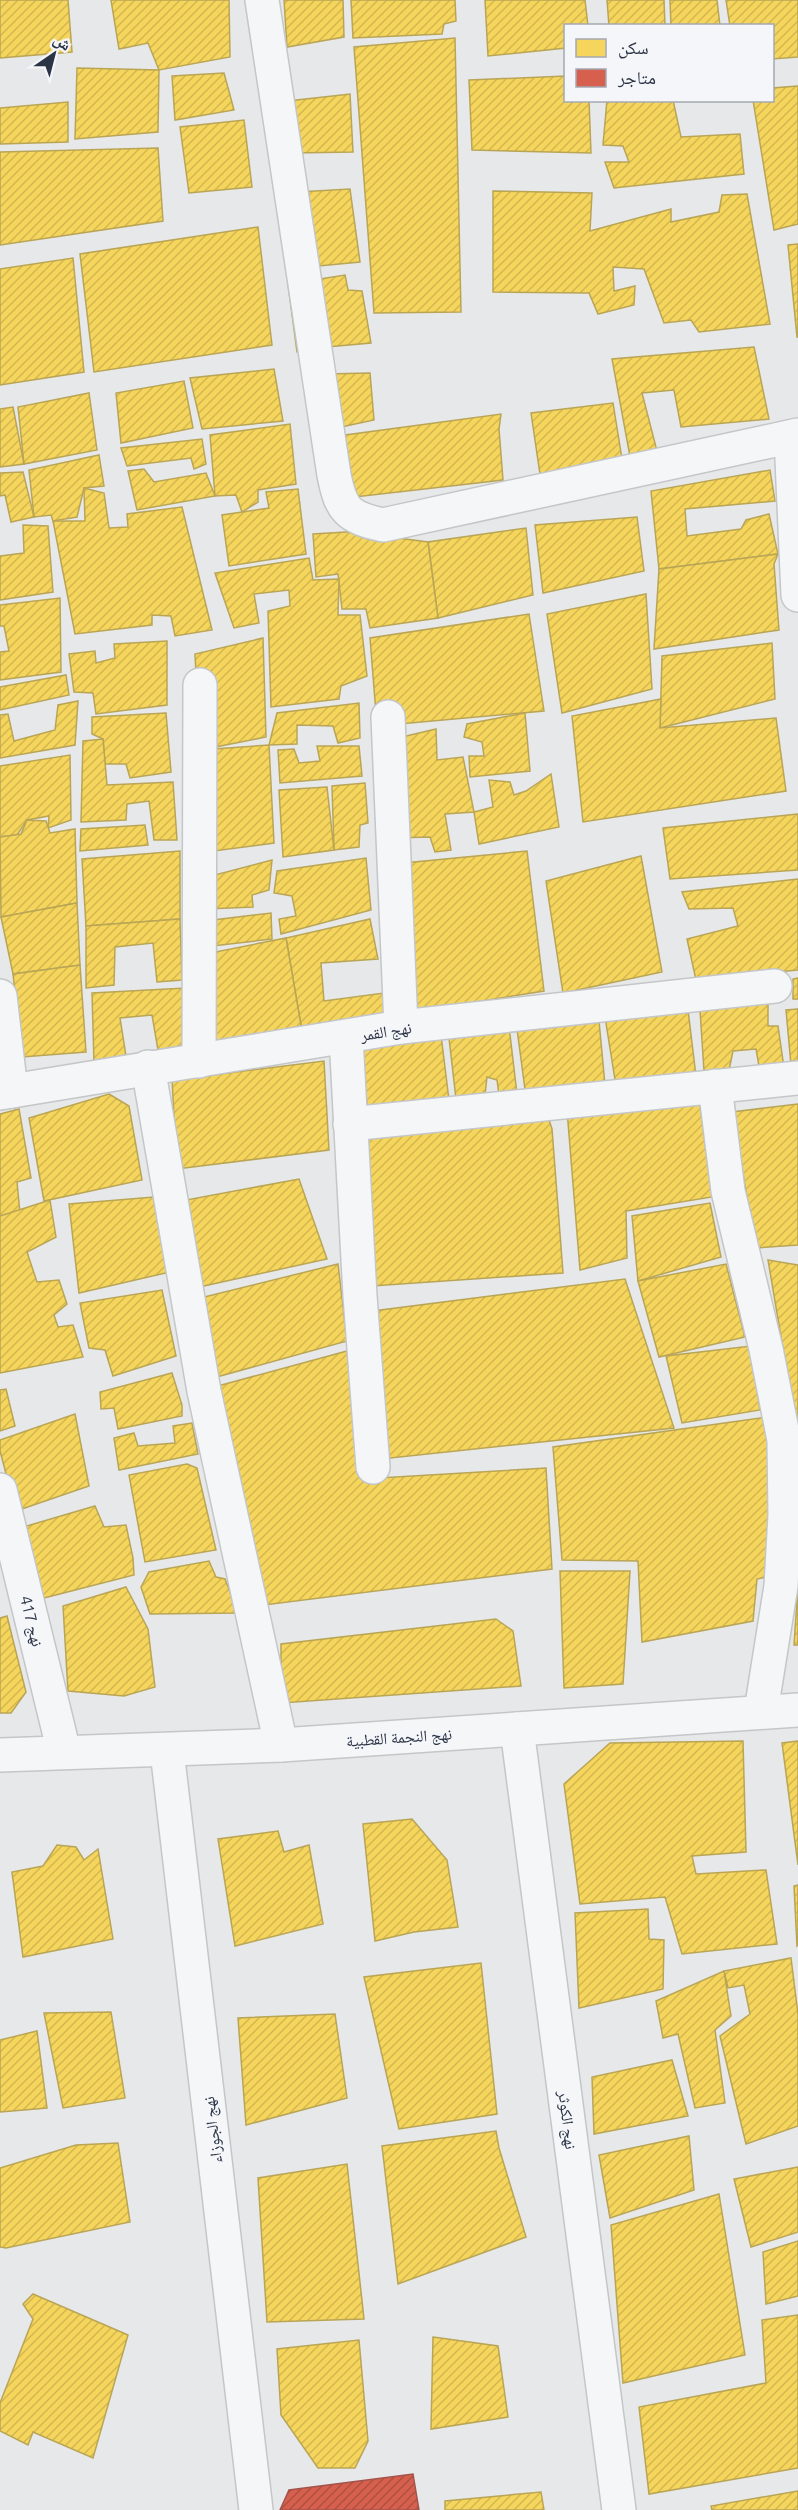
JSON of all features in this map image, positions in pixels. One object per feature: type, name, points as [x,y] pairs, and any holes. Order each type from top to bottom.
[{"type":"street","points":[[262,0],[334,474],[339,499],[351,514],[383,525],[794,436],[798,594]]},
{"type":"street","points":[[199,1061],[200,685]]},
{"type":"street","points":[[388,717],[401,1028]]},
{"type":"street","name":"نهج القمر","points":[[5,1092],[148,1067],[199,1061],[401,1028],[775,986]]},
{"type":"street","points":[[0,996],[5,1092]]},
{"type":"street","points":[[346,1037],[373,1467]]},
{"type":"street","points":[[148,1067],[204,1391],[281,1745]]},
{"type":"street","points":[[350,1124],[798,1077]]},
{"type":"street","points":[[715,1086],[728,1191],[766,1349],[784,1440],[785,1515],[781,1586],[761,1711]]},
{"type":"street","name":"نهج 417","points":[[0,1490],[64,1752]]},
{"type":"street","name":"نهج النجمة القطبية","points":[[0,1755],[281,1745],[798,1710]]},
{"type":"street","name":"نهج الكوثر","points":[[517,1729],[619,2510]]},
{"type":"street","name":"نهج الجوزاء","points":[[167,1750],[256,2510]]},
{"type":"building: سكن","points":[[0,0],[68,0],[72,52],[0,58]]},
{"type":"building: سكن","points":[[111,0],[229,0],[230,57],[159,70],[148,43],[119,49]]},
{"type":"building: سكن","points":[[284,0],[343,0],[344,37],[287,47]]},
{"type":"building: سكن","points":[[351,0],[455,0],[456,21],[444,24],[442,34],[353,38]]},
{"type":"building: سكن","points":[[485,0],[585,0],[588,24],[564,24],[564,48],[488,56]]},
{"type":"building: سكن","points":[[607,0],[664,0],[665,24],[609,24]]},
{"type":"building: سكن","points":[[670,0],[717,0],[720,24],[671,24]]},
{"type":"building: سكن","points":[[726,0],[798,0],[798,57],[774,59],[774,24],[730,24]]},
{"type":"building: سكن","points":[[455,38],[461,312],[374,313],[354,47]]},
{"type":"building: سكن","points":[[77,68],[159,70],[158,132],[75,139]]},
{"type":"building: سكن","points":[[224,73],[234,110],[175,120],[172,76]]},
{"type":"building: سكن","points":[[564,76],[564,102],[589,102],[591,153],[472,150],[469,80]]},
{"type":"building: سكن","points":[[798,86],[798,224],[774,230],[753,102],[774,102],[774,88]]},
{"type":"building: سكن","points":[[350,94],[353,152],[293,153],[288,101]]},
{"type":"building: سكن","points":[[68,102],[68,142],[0,144],[0,108]]},
{"type":"building: سكن","points":[[607,102],[673,102],[681,137],[740,134],[744,174],[614,188],[605,162],[629,162],[623,146],[603,145]]},
{"type":"building: سكن","points":[[244,120],[252,187],[189,193],[180,127]]},
{"type":"building: سكن","points":[[158,148],[163,221],[0,245],[0,152]]},
{"type":"building: سكن","points":[[350,189],[360,262],[308,267],[298,192]]},
{"type":"building: سكن","points":[[493,191],[592,193],[590,231],[671,209],[671,222],[719,212],[722,195],[747,194],[770,324],[699,332],[691,320],[664,323],[644,269],[613,267],[614,291],[635,286],[634,305],[598,314],[589,293],[493,292]]},
{"type":"building: سكن","points":[[258,227],[272,345],[94,372],[80,254]]},
{"type":"building: سكن","points":[[798,244],[798,337],[797,337],[788,245]]},
{"type":"building: سكن","points":[[73,258],[84,372],[0,385],[0,269]]},
{"type":"building: سكن","points":[[345,275],[348,290],[362,291],[371,343],[297,352],[288,284]]},
{"type":"building: سكن","points":[[754,347],[769,419],[681,427],[674,390],[642,393],[657,451],[631,462],[612,359]]},
{"type":"building: سكن","points":[[274,369],[283,421],[202,429],[190,378]]},
{"type":"building: سكن","points":[[370,373],[374,420],[327,430],[326,374]]},
{"type":"building: سكن","points":[[184,381],[193,428],[121,443],[116,393]]},
{"type":"building: سكن","points":[[89,393],[97,450],[24,464],[18,407]]},
{"type":"building: سكن","points":[[613,403],[622,459],[540,474],[531,413]]},
{"type":"building: سكن","points":[[13,407],[24,464],[0,467],[0,409]]},
{"type":"building: سكن","points":[[501,414],[499,429],[503,480],[346,498],[338,436]]},
{"type":"building: سكن","points":[[290,424],[296,484],[258,490],[258,502],[242,512],[236,495],[215,496],[210,435]]},
{"type":"building: سكن","points":[[202,439],[206,464],[194,469],[191,458],[127,466],[121,448]]},
{"type":"building: سكن","points":[[99,455],[104,486],[84,488],[77,517],[53,521],[51,515],[34,517],[29,470]]},
{"type":"building: سكن","points":[[144,469],[154,482],[206,473],[215,496],[137,510],[128,471]]},
{"type":"building: سكن","points":[[770,470],[775,501],[685,509],[687,536],[741,529],[746,520],[769,514],[778,554],[659,569],[651,491]]},
{"type":"building: سكن","points":[[23,472],[34,517],[11,522],[5,495],[0,496],[0,473]]},
{"type":"building: سكن","points":[[84,488],[104,493],[109,528],[128,527],[127,514],[182,507],[212,630],[175,636],[171,616],[152,615],[152,625],[75,634],[53,521],[85,521]]},
{"type":"building: سكن","points":[[298,489],[306,554],[229,566],[222,515],[269,508],[266,492]]},
{"type":"building: سكن","points":[[637,517],[644,571],[543,593],[535,525]]},
{"type":"building: سكن","points":[[23,525],[48,526],[53,592],[0,600],[0,556],[24,553]]},
{"type":"building: سكن","points":[[526,528],[533,595],[438,618],[428,542]]},
{"type":"building: سكن","points":[[397,529],[398,538],[428,542],[438,618],[370,628],[366,609],[342,609],[338,574],[316,577],[313,534]]},
{"type":"building: سكن","points":[[778,554],[774,564],[779,630],[654,649],[659,569]]},
{"type":"building: سكن","points":[[309,558],[313,580],[339,579],[338,615],[360,615],[367,676],[341,686],[339,699],[271,707],[268,611],[290,606],[289,590],[254,594],[259,623],[234,628],[215,573]]},
{"type":"building: سكن","points":[[646,594],[652,689],[562,713],[547,614]]},
{"type":"building: سكن","points":[[60,598],[61,672],[0,680],[0,652],[9,651],[4,626],[0,626],[0,605]]},
{"type":"building: سكن","points":[[529,614],[544,711],[377,726],[370,638]]},
{"type":"building: سكن","points":[[263,638],[266,737],[200,750],[195,654]]},
{"type":"building: سكن","points":[[167,641],[167,705],[96,714],[93,693],[74,692],[69,654],[95,651],[96,663],[115,658],[114,644]]},
{"type":"building: سكن","points":[[772,643],[775,699],[660,728],[662,656]]},
{"type":"building: سكن","points":[[66,675],[69,695],[0,710],[0,687]]},
{"type":"building: سكن","points":[[661,699],[660,728],[776,718],[786,791],[583,822],[572,716]]},
{"type":"building: سكن","points":[[78,701],[75,745],[0,758],[0,715],[8,714],[14,741],[55,730],[58,705]]},
{"type":"building: سكن","points":[[359,703],[360,738],[338,743],[333,726],[297,725],[297,744],[269,745],[277,713]]},
{"type":"building: سكن","points":[[166,713],[171,772],[130,778],[126,764],[105,764],[103,739],[92,734],[92,717]]},
{"type":"building: سكن","points":[[525,713],[530,771],[470,777],[469,756],[484,756],[482,742],[464,737],[467,724]]},
{"type":"building: سكن","points":[[436,729],[437,760],[463,757],[474,812],[445,814],[451,850],[435,852],[430,837],[394,838],[389,740]]},
{"type":"building: سكن","points":[[103,739],[107,785],[173,782],[177,840],[154,840],[149,801],[127,804],[126,820],[81,822],[83,741]]},
{"type":"building: سكن","points":[[269,745],[274,843],[206,852],[200,750]]},
{"type":"building: سكن","points":[[317,746],[359,746],[362,776],[280,783],[278,750],[294,749],[299,763],[320,761]]},
{"type":"building: سكن","points":[[70,755],[71,820],[48,828],[49,816],[27,820],[17,835],[0,837],[0,766]]},
{"type":"building: سكن","points":[[551,774],[559,827],[479,844],[474,812],[493,807],[489,780],[510,782],[514,795],[526,791]]},
{"type":"building: سكن","points":[[365,783],[368,823],[360,825],[359,847],[334,850],[332,786]]},
{"type":"building: سكن","points":[[327,787],[334,850],[283,857],[279,790]]},
{"type":"building: سكن","points":[[798,814],[798,870],[670,879],[663,828]]},
{"type":"building: سكن","points":[[27,820],[46,821],[50,833],[75,829],[77,903],[1,917],[0,837],[21,834]]},
{"type":"building: سكن","points":[[145,825],[148,845],[80,851],[81,829]]},
{"type":"building: سكن","points":[[180,851],[180,919],[86,926],[82,859]]},
{"type":"building: سكن","points":[[527,851],[544,991],[408,1013],[404,863]]},
{"type":"building: سكن","points":[[641,856],[662,972],[563,993],[546,881]]},
{"type":"building: سكن","points":[[366,858],[371,910],[281,934],[279,919],[296,916],[292,896],[274,893],[277,871]]},
{"type":"building: سكن","points":[[272,860],[269,890],[252,895],[253,907],[206,909],[207,877]]},
{"type":"building: سكن","points":[[798,879],[798,970],[696,980],[687,939],[738,926],[733,908],[689,909],[682,892]]},
{"type":"building: سكن","points":[[77,903],[80,965],[13,974],[1,917]]},
{"type":"building: سكن","points":[[271,913],[272,939],[204,947],[205,921]]},
{"type":"building: سكن","points":[[180,919],[182,980],[157,982],[153,943],[115,947],[114,985],[86,988],[86,926]]},
{"type":"building: سكن","points":[[370,919],[378,959],[321,963],[324,1001],[384,993],[389,1020],[302,1031],[286,938]]},
{"type":"building: سكن","points":[[286,938],[302,1031],[207,1046],[205,954]]},
{"type":"building: سكن","points":[[80,965],[86,1052],[22,1057],[13,974]]},
{"type":"building: سكن","points":[[798,978],[798,999],[793,999],[793,979]]},
{"type":"building: سكن","points":[[186,988],[191,1048],[158,1050],[152,1015],[120,1018],[126,1056],[94,1063],[92,993]]},
{"type":"building: سكن","points":[[768,998],[768,1026],[778,1026],[784,1068],[760,1072],[756,1049],[733,1051],[729,1070],[704,1071],[700,1010]]},
{"type":"building: سكن","points":[[798,1009],[798,1065],[791,1065],[786,1010]]},
{"type":"building: سكن","points":[[688,1010],[696,1076],[616,1086],[605,1017]]},
{"type":"building: سكن","points":[[599,1021],[605,1085],[526,1097],[517,1029]]},
{"type":"building: سكن","points":[[509,1026],[517,1094],[499,1095],[497,1080],[487,1077],[485,1095],[456,1099],[449,1038]]},
{"type":"building: سكن","points":[[441,1035],[449,1100],[368,1112],[360,1047]]},
{"type":"building: سكن","points":[[324,1061],[329,1150],[177,1169],[172,1080]]},
{"type":"building: سكن","points":[[109,1094],[129,1106],[142,1180],[44,1201],[29,1118]]},
{"type":"building: سكن","points":[[699,1097],[712,1197],[626,1211],[627,1258],[580,1270],[567,1110]]},
{"type":"building: سكن","points":[[798,1104],[798,1245],[756,1248],[732,1112]]},
{"type":"building: سكن","points":[[19,1109],[31,1178],[17,1182],[20,1213],[0,1216],[0,1114]]},
{"type":"building: سكن","points":[[547,1114],[552,1129],[563,1273],[372,1286],[362,1134]]},
{"type":"building: سكن","points":[[299,1179],[327,1259],[199,1287],[186,1200]]},
{"type":"building: سكن","points":[[154,1197],[170,1272],[79,1293],[69,1204]]},
{"type":"building: سكن","points":[[50,1200],[56,1237],[27,1252],[37,1282],[59,1280],[67,1304],[54,1315],[58,1327],[73,1325],[83,1357],[0,1373],[0,1216]]},
{"type":"building: سكن","points":[[710,1203],[721,1257],[638,1281],[632,1216]]},
{"type":"building: سكن","points":[[768,1260],[798,1265],[798,1437]]},
{"type":"building: سكن","points":[[338,1264],[347,1341],[213,1378],[200,1298]]},
{"type":"building: سكن","points":[[726,1264],[745,1337],[659,1357],[638,1281]]},
{"type":"building: سكن","points":[[625,1279],[674,1428],[381,1459],[373,1311]]},
{"type":"building: سكن","points":[[162,1290],[176,1356],[113,1376],[105,1350],[89,1348],[80,1303]]},
{"type":"building: سكن","points":[[751,1346],[760,1410],[682,1423],[666,1356]]},
{"type":"building: سكن","points":[[347,1351],[362,1479],[546,1468],[552,1569],[264,1605],[214,1387]]},
{"type":"building: سكن","points":[[172,1373],[182,1405],[182,1416],[118,1429],[114,1408],[101,1409],[100,1392]]},
{"type":"building: سكن","points":[[6,1389],[15,1426],[0,1431],[0,1390]]},
{"type":"building: سكن","points":[[75,1414],[89,1486],[16,1511],[0,1451],[0,1440]]},
{"type":"building: سكن","points":[[768,1417],[771,1576],[757,1579],[753,1621],[642,1642],[638,1561],[562,1560],[553,1447]]},
{"type":"building: سكن","points":[[192,1423],[198,1454],[119,1470],[114,1438],[134,1433],[138,1446],[175,1443],[173,1426]]},
{"type":"building: سكن","points":[[187,1464],[197,1468],[216,1550],[145,1562],[129,1475]]},
{"type":"building: سكن","points":[[95,1506],[104,1527],[126,1525],[134,1575],[36,1600],[20,1528]]},
{"type":"building: سكن","points":[[209,1561],[216,1577],[225,1579],[238,1613],[150,1614],[141,1587],[149,1572]]},
{"type":"building: سكن","points":[[560,1571],[630,1571],[623,1684],[564,1688]]},
{"type":"building: سكن","points":[[798,1585],[798,1645],[794,1645]]},
{"type":"building: سكن","points":[[126,1587],[148,1629],[155,1687],[124,1696],[68,1691],[63,1606]]},
{"type":"building: سكن","points":[[7,1616],[26,1692],[11,1713],[0,1713],[0,1618]]},
{"type":"building: سكن","points":[[496,1619],[513,1631],[521,1686],[281,1703],[281,1644]]},
{"type":"building: سكن","points":[[743,1741],[746,1852],[692,1856],[696,1874],[766,1870],[777,1944],[682,1954],[665,1897],[580,1904],[564,1784],[610,1743]]},
{"type":"building: سكن","points":[[798,1741],[798,1865],[782,1743]]},
{"type":"building: سكن","points":[[412,1819],[447,1860],[458,1927],[414,1932],[375,1941],[363,1824]]},
{"type":"building: سكن","points":[[278,1831],[284,1852],[309,1845],[323,1924],[235,1946],[218,1839]]},
{"type":"building: سكن","points":[[57,1845],[76,1847],[84,1860],[98,1849],[113,1939],[23,1957],[12,1872],[43,1866]]},
{"type":"building: سكن","points":[[798,1885],[798,1945],[797,1946],[794,1886]]},
{"type":"building: سكن","points":[[648,1909],[649,1939],[664,1940],[663,1989],[579,2008],[575,1913]]},
{"type":"building: سكن","points":[[791,1958],[798,2014],[798,2126],[746,2144],[720,2036],[750,2014],[744,1985],[728,1988],[724,1971]]},
{"type":"building: سكن","points":[[481,1963],[497,2114],[399,2129],[364,1977]]},
{"type":"building: سكن","points":[[724,1971],[731,2016],[715,2030],[725,2103],[695,2108],[678,2034],[663,2038],[656,2001]]},
{"type":"building: سكن","points":[[111,2012],[125,2098],[63,2108],[44,2013]]},
{"type":"building: سكن","points":[[335,2014],[347,2098],[246,2125],[238,2018]]},
{"type":"building: سكن","points":[[37,2031],[47,2108],[0,2112],[0,2040]]},
{"type":"building: سكن","points":[[672,2060],[688,2116],[594,2134],[592,2077]]},
{"type":"building: سكن","points":[[496,2131],[526,2237],[398,2284],[382,2146]]},
{"type":"building: سكن","points":[[689,2136],[694,2190],[610,2218],[599,2155]]},
{"type":"building: سكن","points":[[118,2143],[130,2222],[6,2248],[0,2247],[0,2168],[76,2145]]},
{"type":"building: سكن","points":[[347,2164],[364,2319],[267,2322],[258,2178]]},
{"type":"building: سكن","points":[[798,2167],[798,2232],[751,2247],[734,2179]]},
{"type":"building: سكن","points":[[719,2194],[745,2355],[623,2383],[611,2225]]},
{"type":"building: سكن","points":[[798,2241],[798,2296],[766,2304],[763,2252]]},
{"type":"building: سكن","points":[[33,2294],[128,2335],[93,2458],[33,2432],[28,2445],[0,2431],[0,2403],[33,2319],[23,2304]]},
{"type":"building: سكن","points":[[798,2315],[798,2468],[649,2494],[639,2407],[766,2383],[762,2320]]},
{"type":"building: سكن","points":[[433,2337],[498,2346],[508,2417],[431,2429]]},
{"type":"building: سكن","points":[[359,2340],[368,2441],[355,2468],[318,2468],[281,2415],[277,2349]]},
{"type":"building: سكن","points":[[798,2491],[798,2510],[712,2510],[711,2506]]},
{"type":"building: سكن","points":[[541,2492],[544,2510],[445,2510],[445,2501]]},
{"type":"building: متاجر","points":[[413,2474],[419,2510],[280,2510],[289,2490]]}]
